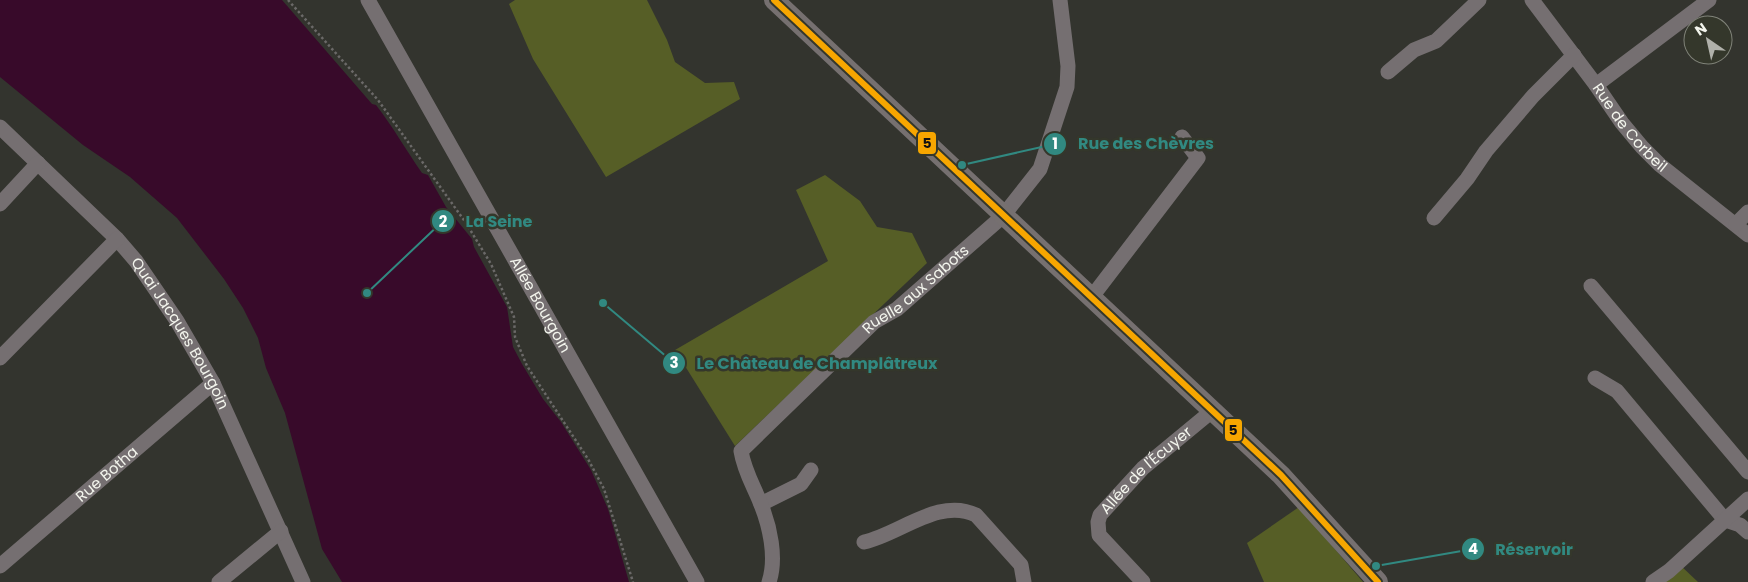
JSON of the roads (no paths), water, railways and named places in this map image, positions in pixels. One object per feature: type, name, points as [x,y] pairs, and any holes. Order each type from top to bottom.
[{"type":"main road","points":[[774,0],[1281,475],[1378,582]]},
{"type":"street","name":"Allée Bourgoin","points":[[368,0],[697,582]]},
{"type":"street","points":[[1003,216],[1040,169],[1067,87],[1068,66],[1060,0]]},
{"type":"street","points":[[1388,72],[1414,50],[1436,41],[1479,0]]},
{"type":"street","name":"Rue de Corbeil","points":[[1532,0],[1596,84],[1622,123],[1660,165],[1736,224],[1748,236]]},
{"type":"street","points":[[1596,84],[1709,0]]},
{"type":"street","points":[[1434,218],[1467,180],[1498,137],[1533,96],[1574,55]]},
{"type":"street","name":"Quai Jacques Bourgoin","points":[[0,127],[117,239],[136,261],[178,321],[214,382],[303,582]]},
{"type":"street","points":[[1091,298],[1198,158],[1182,137]]},
{"type":"street","points":[[0,204],[38,163]]},
{"type":"street","points":[[1736,224],[1748,212]]},
{"type":"street","name":"Ruelle aux Sabots","points":[[769,582],[773,557],[761,504],[743,464],[741,451],[874,322],[897,309],[1003,216]]},
{"type":"street","points":[[0,358],[117,239]]},
{"type":"street","points":[[1592,286],[1748,472]]},
{"type":"street","points":[[1595,378],[1617,391],[1724,520],[1740,525],[1748,532]]},
{"type":"street","name":"Rue Botha","points":[[0,566],[214,382]]},
{"type":"street","name":"Allée de l'Écuyer","points":[[1143,582],[1099,535],[1098,522],[1100,515],[1143,468],[1212,411]]},
{"type":"street","points":[[761,504],[801,484],[811,470]]},
{"type":"street","points":[[1652,582],[1669,570],[1748,499]]},
{"type":"street","points":[[864,542],[881,538],[937,512],[966,510],[976,515],[1021,565],[1024,582]]},
{"type":"street","points":[[219,582],[281,531]]},
{"type":"place","name":"Rue des Chèvres","points":[[962,165]]},
{"type":"place","name":"La Seine","points":[[367,293]]},
{"type":"place","name":"Le Château de Champlâtreux","points":[[603,303]]},
{"type":"place","name":"Réservoir","points":[[1376,566]]}]
